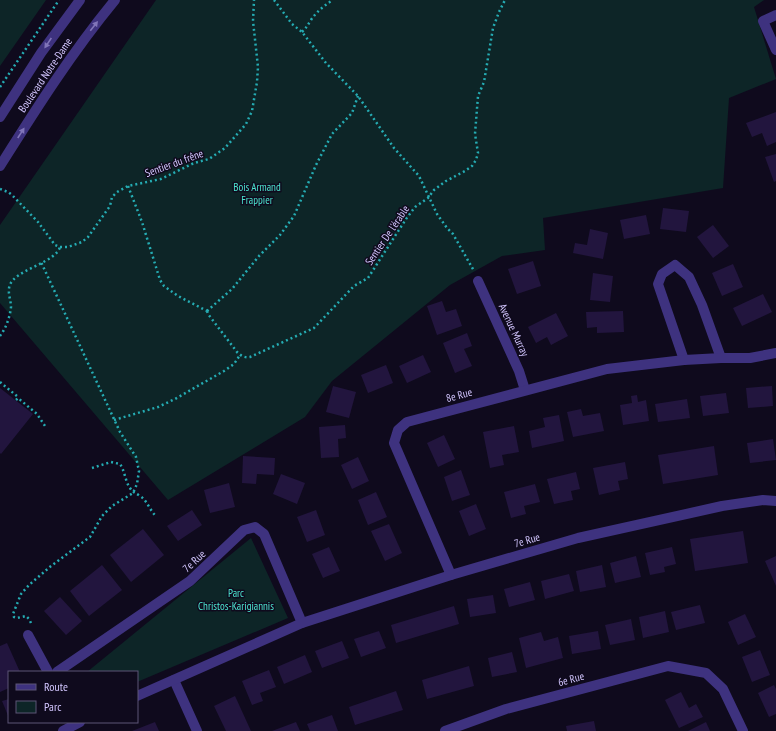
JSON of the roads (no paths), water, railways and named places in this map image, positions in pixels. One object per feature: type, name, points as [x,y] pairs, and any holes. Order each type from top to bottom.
[{"type":"street","name":"Boulevard Notre-Dame","points":[[0,117],[41,53],[80,0]]},
{"type":"street","name":"Boulevard Notre-Dame","points":[[0,166],[69,60],[93,26],[115,0]]},
{"type":"street","points":[[776,15],[763,22],[776,50]]},
{"type":"street","points":[[684,360],[658,284],[662,274],[675,265],[689,277],[702,305],[721,358]]},
{"type":"street","name":"Avenue Murray","points":[[476,277],[519,371],[525,390]]},
{"type":"street","name":"8e Rue","points":[[451,575],[394,443],[398,430],[407,422],[607,369],[684,360],[750,358],[776,352]]},
{"type":"street","name":"7e Rue","points":[[138,696],[302,623],[451,575],[578,538],[722,506],[763,500],[776,501]]},
{"type":"street","name":"7e Rue","points":[[58,671],[190,581],[244,530],[255,527],[264,534],[302,623]]},
{"type":"street","points":[[28,635],[47,671]]},
{"type":"street","name":"6e Rue","points":[[445,731],[506,709],[668,666],[706,673],[723,690],[743,731]]},
{"type":"street","points":[[174,680],[197,731]]},
{"type":"park label","name":"Bois Armand Frappier","points":[[257,193]]},
{"type":"park label","name":"Parc Christos-Karigiannis","points":[[236,599]]}]
